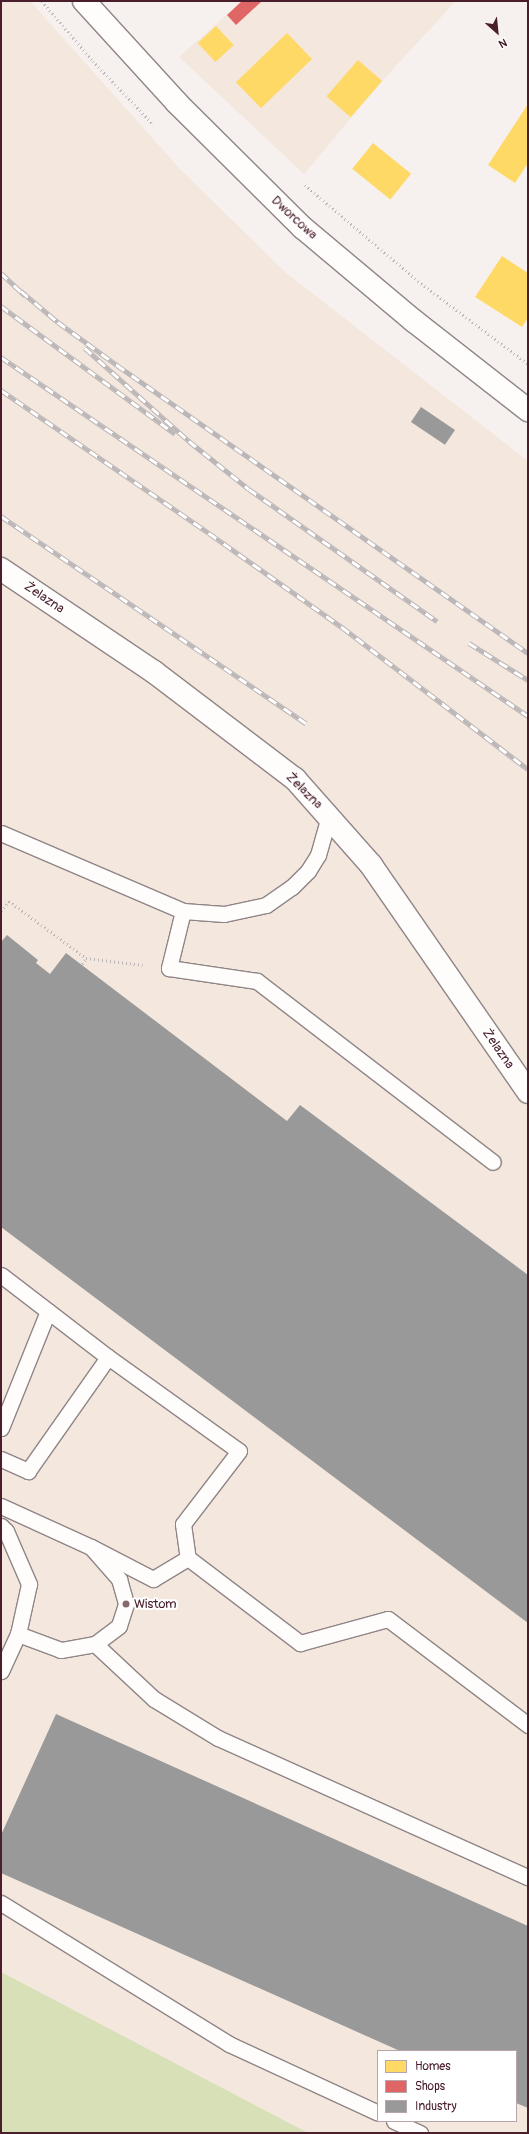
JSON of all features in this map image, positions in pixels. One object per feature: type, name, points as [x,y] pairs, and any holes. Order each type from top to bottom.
[{"type":"street","name":"Dworcowa","points":[[84,1],[177,103],[303,228],[414,321],[528,410]]},
{"type":"street","name":"Żelazna","points":[[1,569],[154,672],[295,779],[371,865],[528,1092]]},
{"type":"lane","points":[[1,834],[183,910],[224,914],[266,905],[292,887],[308,871],[318,856],[329,816]]},
{"type":"lane","points":[[183,910],[169,968],[256,981],[493,1162]]},
{"type":"lane","points":[[1,1275],[108,1357],[239,1451],[183,1524],[188,1558],[300,1643],[388,1619],[528,1725]]},
{"type":"lane","points":[[1,1428],[48,1311]]},
{"type":"lane","points":[[1,1459],[28,1471],[108,1357]]},
{"type":"lane","points":[[1,1506],[92,1547],[153,1579],[188,1558]]},
{"type":"lane","points":[[1,1526],[6,1530],[29,1584],[18,1634],[1,1671]]},
{"type":"lane","points":[[18,1634],[61,1650],[95,1644],[119,1626],[126,1604],[119,1579],[92,1547]]},
{"type":"lane","points":[[95,1644],[154,1699],[218,1738],[528,1877]]},
{"type":"lane","points":[[1,1903],[229,2044],[377,2113]]},
{"type":"lane","points":[[396,2122],[420,2133]]},
{"type":"path","points":[[300,181],[418,281],[528,364]]},
{"type":"path","points":[[1,911],[9,901],[86,958],[169,968]]},
{"type":"path","points":[[82,964],[86,958]]},
{"type":"shaded area","points":[[1,1],[30,1],[179,168],[285,272],[528,461],[528,2133],[1,2133]]},
{"type":"shaded area","points":[[242,1],[456,1],[382,81],[304,174],[179,57]]},
{"type":"green space","points":[[1,1972],[308,2133],[1,2133]]},
{"type":"building: Homes","points":[[216,26],[234,45],[215,62],[198,43]]},
{"type":"building: Homes","points":[[287,33],[312,59],[261,108],[236,82]]},
{"type":"building: Homes","points":[[358,60],[382,81],[351,117],[327,96]]},
{"type":"building: Homes","points":[[528,104],[528,163],[515,183],[488,165]]},
{"type":"building: Homes","points":[[373,143],[411,174],[390,199],[352,169]]},
{"type":"building: Homes","points":[[502,256],[528,273],[528,318],[522,327],[475,297]]},
{"type":"building: Shops","points":[[242,1],[262,1],[236,25],[227,15]]},
{"type":"building: Industry","points":[[421,407],[455,430],[445,445],[411,422]]},
{"type":"building: Industry","points":[[7,935],[38,960],[36,963],[50,974],[66,953],[287,1121],[300,1105],[528,1275],[528,1623],[1,1227],[1,942]]},
{"type":"building: Industry","points":[[56,1714],[528,1926],[528,2108],[517,2103],[517,2050],[398,2050],[1,1873],[1,1835]]},
{"type":"railway","points":[[1,273],[25,295]]},
{"type":"railway","points":[[21,291],[58,322],[117,365],[528,653]]},
{"type":"railway","points":[[1,306],[175,434]]},
{"type":"railway","points":[[85,348],[189,441],[249,489],[437,621]]},
{"type":"railway","points":[[1,357],[528,716]]},
{"type":"railway","points":[[1,390],[209,533],[342,627],[528,769]]},
{"type":"railway","points":[[1,516],[306,723]]},
{"type":"railway","points":[[469,643],[528,680]]},
{"type":"place","name":"Wistom","points":[[126,1604]]}]
